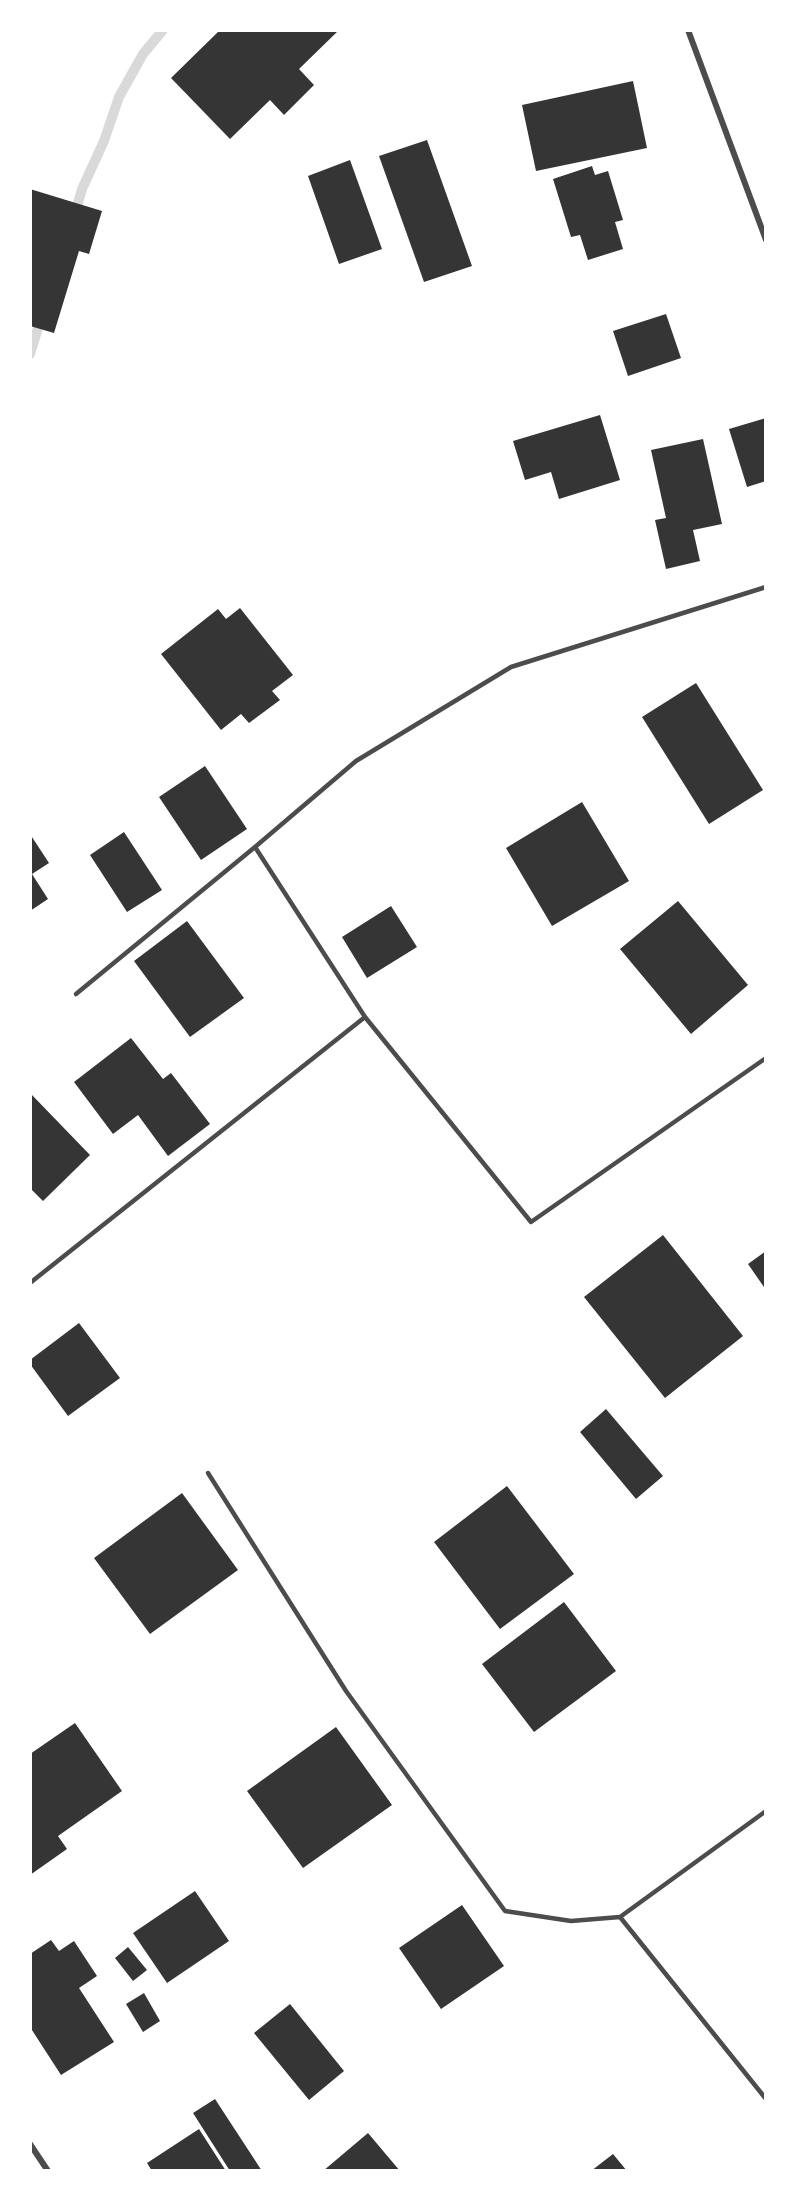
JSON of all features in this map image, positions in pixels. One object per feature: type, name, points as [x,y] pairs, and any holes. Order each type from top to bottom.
[{"type":"street","points":[[688,30],[766,240]]},
{"type":"street","points":[[30,2144],[48,2171]]},
{"type":"lane","points":[[76,994],[356,761],[511,667],[766,587]]},
{"type":"lane","points":[[255,847],[365,1017],[531,1222],[766,1058]]},
{"type":"lane","points":[[30,1282],[365,1017]]},
{"type":"lane","points":[[208,1473],[346,1691],[505,1911],[571,1921],[620,1917],[766,1811]]},
{"type":"lane","points":[[620,1917],[766,2099]]},
{"type":"building","points":[[220,30],[335,30],[337,32],[299,69],[314,85],[284,115],[270,100],[230,139],[171,78]]},
{"type":"building","points":[[633,81],[647,148],[536,171],[522,105]]},
{"type":"building","points":[[427,140],[472,266],[424,282],[379,156]]},
{"type":"building","points":[[350,160],[382,249],[339,264],[308,176]]},
{"type":"building","points":[[592,166],[595,175],[608,171],[623,220],[615,222],[623,249],[588,260],[580,235],[571,237],[553,179]]},
{"type":"building","points":[[30,189],[102,211],[89,254],[79,251],[54,333],[30,326]]},
{"type":"building","points":[[666,314],[681,358],[628,376],[613,331]]},
{"type":"building","points":[[600,415],[620,480],[559,499],[551,472],[525,480],[513,441]]},
{"type":"building","points":[[766,418],[766,481],[747,487],[729,429]]},
{"type":"building","points":[[703,439],[722,524],[693,530],[700,561],[666,569],[655,520],[666,518],[651,450]]},
{"type":"building","points":[[240,608],[293,675],[272,691],[280,700],[249,723],[241,714],[221,730],[161,654],[218,609],[226,619]]},
{"type":"building","points":[[696,683],[763,790],[709,824],[642,717]]},
{"type":"building","points":[[205,766],[247,829],[201,860],[159,797]]},
{"type":"building","points":[[582,802],[629,881],[552,926],[506,848]]},
{"type":"building","points":[[124,832],[162,890],[127,912],[90,855]]},
{"type":"building","points":[[30,834],[49,863],[32,874],[48,899],[30,911]]},
{"type":"building","points":[[678,901],[748,985],[691,1034],[620,949]]},
{"type":"building","points":[[391,906],[417,947],[367,978],[342,937]]},
{"type":"building","points":[[187,921],[244,998],[190,1037],[134,961]]},
{"type":"building","points":[[131,1038],[163,1079],[171,1073],[210,1124],[168,1156],[138,1115],[113,1134],[74,1082]]},
{"type":"building","points":[[32,1095],[90,1155],[43,1201],[30,1188],[30,1097]]},
{"type":"building","points":[[663,1235],[743,1336],[665,1398],[584,1297]]},
{"type":"building","points":[[766,1251],[766,1290],[748,1264]]},
{"type":"building","points":[[79,1323],[120,1378],[68,1416],[30,1364],[30,1360]]},
{"type":"building","points":[[606,1409],[663,1476],[636,1499],[580,1432]]},
{"type":"building","points":[[507,1486],[574,1574],[500,1629],[434,1542]]},
{"type":"building","points":[[182,1493],[238,1570],[150,1634],[94,1558]]},
{"type":"building","points":[[564,1602],[616,1671],[534,1732],[482,1664]]},
{"type":"building","points":[[75,1723],[122,1791],[58,1836],[67,1849],[30,1875],[30,1754]]},
{"type":"building","points":[[336,1727],[392,1805],[303,1868],[247,1791]]},
{"type":"building","points":[[195,1891],[229,1941],[167,1983],[133,1933]]},
{"type":"building","points":[[462,1905],[504,1966],[441,2009],[399,1948]]},
{"type":"building","points":[[51,1940],[59,1951],[74,1941],[97,1976],[79,1988],[114,2042],[61,2075],[30,2027],[30,1954]]},
{"type":"building","points":[[128,1947],[147,1970],[133,1981],[115,1958]]},
{"type":"building","points":[[144,1993],[160,2021],[143,2032],[126,2004]]},
{"type":"building","points":[[290,2004],[344,2071],[309,2100],[254,2033]]},
{"type":"building","points":[[215,2099],[262,2171],[230,2171],[193,2113]]},
{"type":"building","points":[[199,2129],[226,2171],[152,2171],[147,2163]]},
{"type":"building","points":[[368,2133],[400,2171],[323,2171]]},
{"type":"building","points":[[613,2154],[627,2171],[591,2171]]},
{"type":"waterway","points":[[74,217],[82,189],[104,141],[119,97],[143,54],[163,30]]},
{"type":"waterway","points":[[30,354],[42,315]]}]
